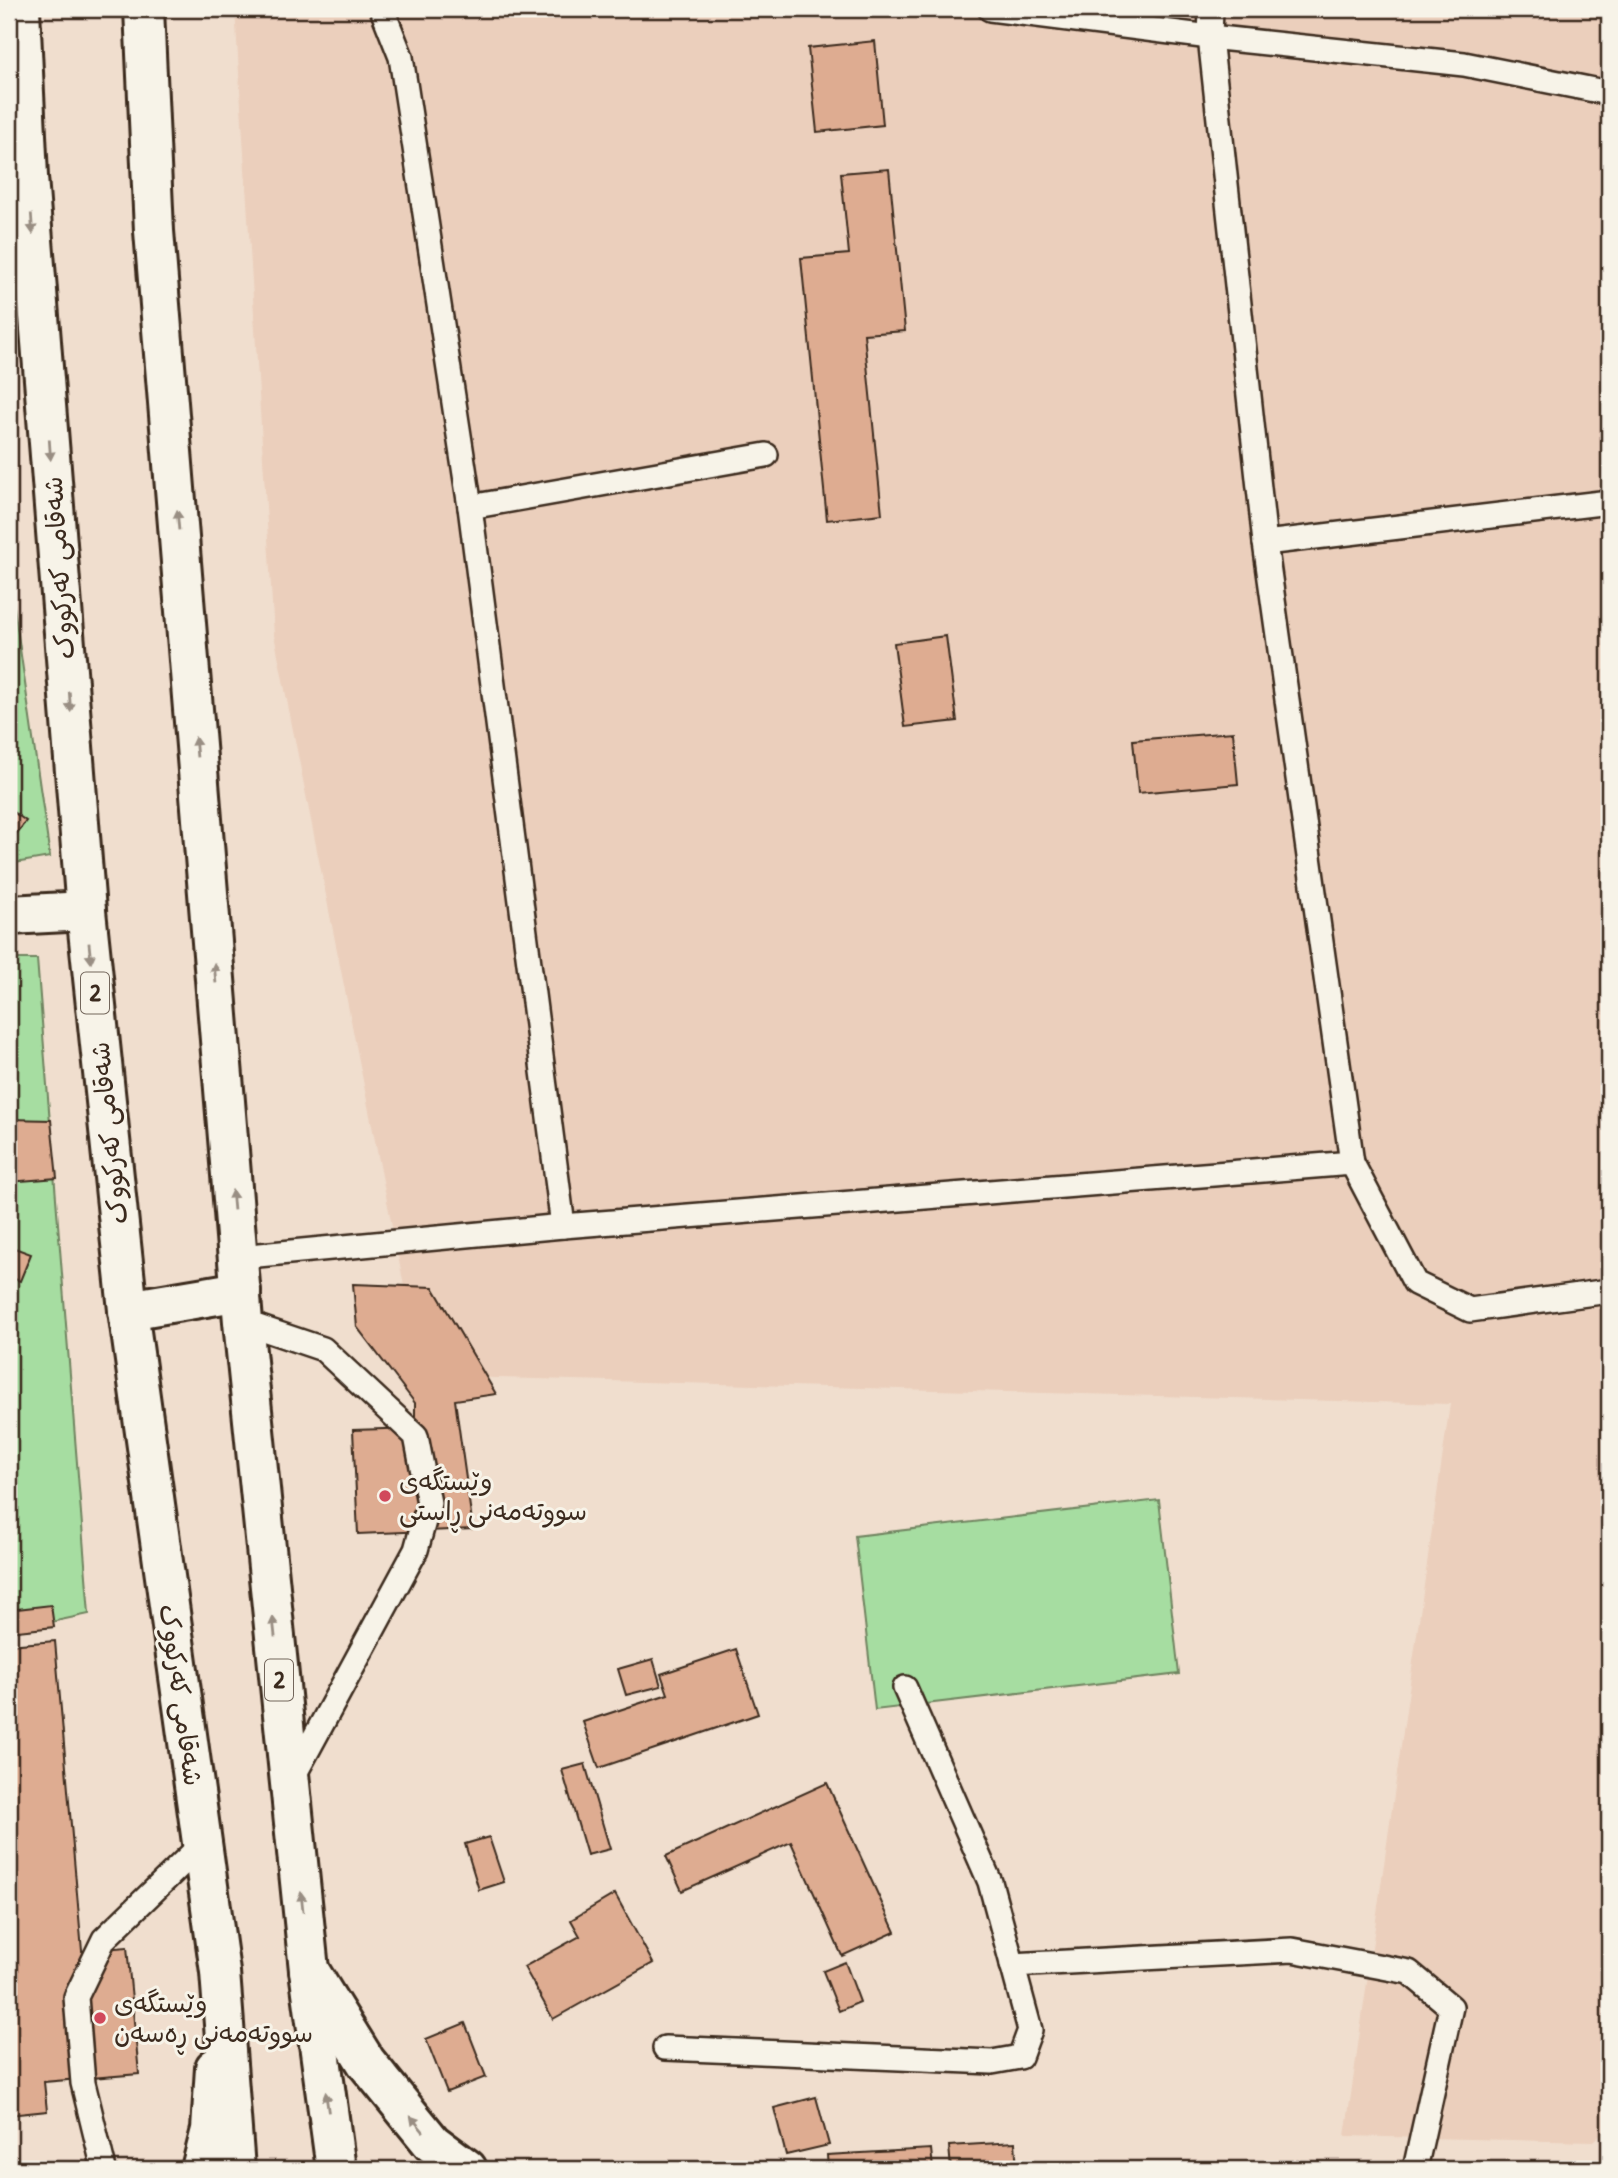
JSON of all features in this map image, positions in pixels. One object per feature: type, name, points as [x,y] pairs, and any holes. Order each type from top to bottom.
[{"type":"main road","name":"شەقامی کەرکووک","points":[[20,9],[29,177],[86,911],[128,1310],[220,1972],[235,2169]]},
{"type":"main road","name":"2","points":[[144,9],[154,231],[241,1290],[309,1970],[336,2169]]},
{"type":"main road","points":[[9,915],[86,911]]},
{"type":"main road","points":[[128,1310],[241,1290]]},
{"type":"main road","points":[[309,1970],[366,2062],[432,2143],[467,2169]]},
{"type":"main road","points":[[201,2169],[211,2130],[220,1972]]},
{"type":"lane","points":[[382,9],[401,57],[470,507],[563,1226]]},
{"type":"lane","points":[[990,9],[1210,37],[1464,64],[1609,93]]},
{"type":"lane","points":[[1211,9],[1210,37],[1265,543],[1352,1163],[1415,1283],[1470,1310],[1609,1291]]},
{"type":"lane","points":[[470,507],[766,455]]},
{"type":"lane","points":[[1265,543],[1609,502]]},
{"type":"lane","points":[[241,1290],[563,1226],[1352,1163]]},
{"type":"lane","points":[[241,1290],[323,1349],[416,1436],[429,1503],[415,1550],[290,1783]]},
{"type":"lane","points":[[665,2048],[992,2062],[1020,2057],[1030,2030],[990,1882],[905,1688]]},
{"type":"lane","points":[[104,2169],[83,2083],[76,1997],[104,1939],[202,1844]]},
{"type":"lane","points":[[1012,1965],[1292,1950],[1409,1972],[1451,2007],[1415,2169]]},
{"type":"shaded area","points":[[235,9],[1609,9],[1609,2127],[1593,2142],[1345,2136],[1450,1404],[422,1376],[274,635]]},
{"type":"green space","points":[[9,572],[50,857],[9,864]]},
{"type":"green space","points":[[9,959],[37,959],[89,1614],[9,1631]]},
{"type":"green space","points":[[1159,1500],[1179,1674],[875,1710],[855,1536]]},
{"type":"building","points":[[875,41],[883,125],[817,132],[808,48]]},
{"type":"building","points":[[889,169],[905,331],[864,334],[882,514],[827,520],[801,258],[849,254],[841,173]]},
{"type":"building","points":[[946,636],[957,721],[905,727],[894,643]]},
{"type":"building","points":[[1233,732],[1238,784],[1138,793],[1133,740]]},
{"type":"building","points":[[9,809],[26,821],[9,844]]},
{"type":"building","points":[[9,1119],[51,1120],[57,1178],[9,1182]]},
{"type":"building","points":[[9,1246],[31,1254],[20,1281],[9,1277]]},
{"type":"building","points":[[353,1284],[433,1287],[496,1394],[455,1400],[473,1529],[358,1534],[353,1430],[415,1428],[415,1403],[357,1327]]},
{"type":"building","points":[[51,1605],[54,1627],[9,1632],[9,1610]]},
{"type":"building","points":[[55,1641],[82,1951],[127,1947],[139,2074],[44,2082],[47,2111],[9,2115],[9,1645]]},
{"type":"building","points":[[736,1649],[758,1714],[599,1768],[583,1722],[668,1694],[661,1674]]},
{"type":"building","points":[[653,1659],[661,1686],[626,1695],[618,1669]]},
{"type":"building","points":[[585,1764],[610,1849],[587,1855],[562,1770]]},
{"type":"building","points":[[827,1783],[895,1932],[842,1956],[791,1842],[682,1891],[666,1856]]},
{"type":"building","points":[[489,1837],[504,1882],[479,1890],[465,1844]]},
{"type":"building","points":[[615,1894],[653,1963],[553,2019],[524,1967],[580,1936],[571,1920]]},
{"type":"building","points":[[845,1962],[860,2002],[839,2011],[823,1971]]},
{"type":"building","points":[[465,2023],[486,2077],[447,2092],[426,2039]]},
{"type":"building","points":[[816,2097],[829,2145],[786,2155],[774,2108]]},
{"type":"building","points":[[1015,2142],[1017,2169],[951,2169],[949,2146]]},
{"type":"building","points":[[931,2149],[933,2169],[828,2169],[827,2155]]},
{"type":"place","name":"وێستگەی سووتەمەنی ڕاستی","points":[[385,1496]]},
{"type":"place","name":"وێستگەی سووتەمەنی ڕەسەن","points":[[100,2018]]}]
